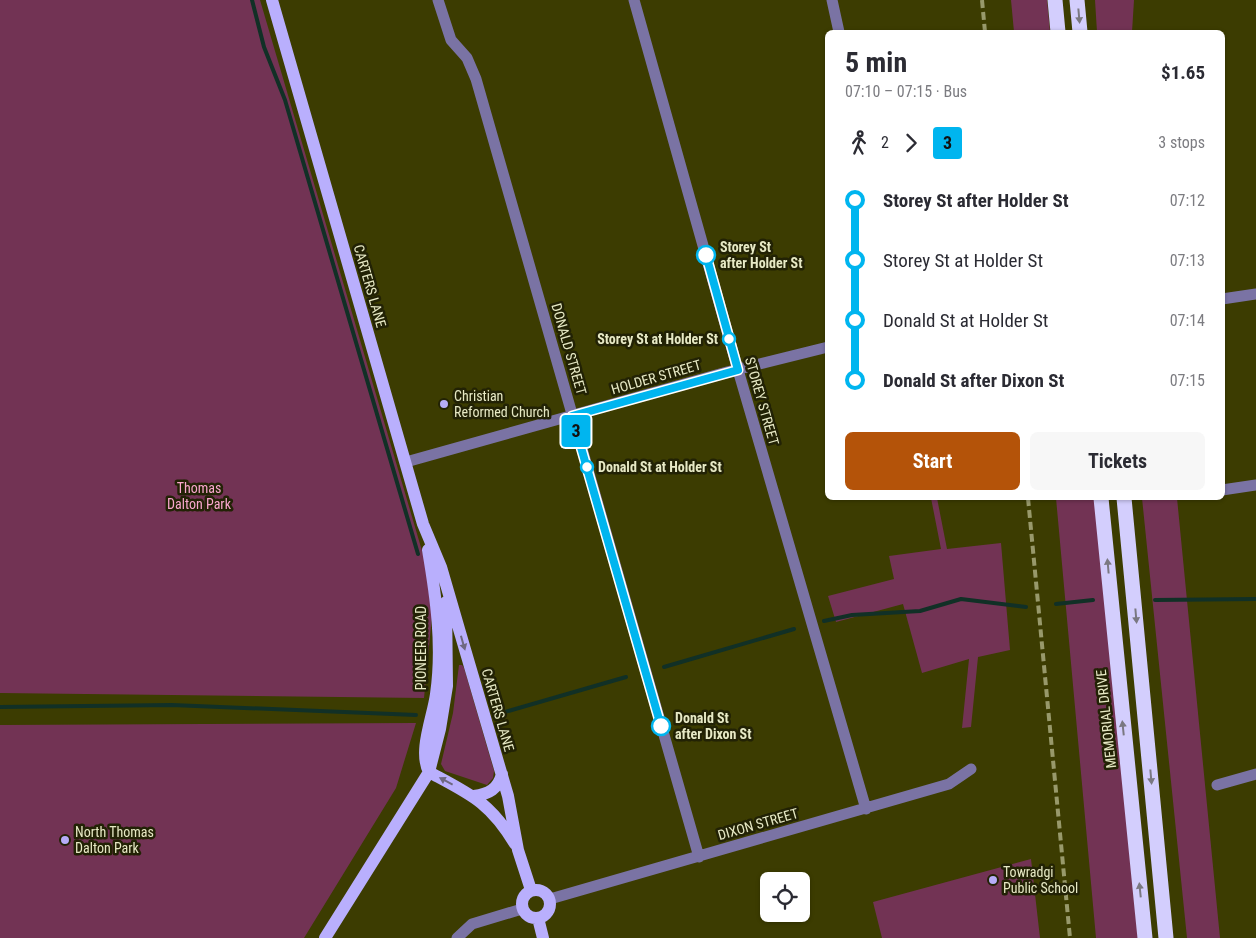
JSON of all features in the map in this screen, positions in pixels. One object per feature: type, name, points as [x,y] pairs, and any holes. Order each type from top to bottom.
[{"type":"highway","points":[[1055,0],[1058,30]]},
{"type":"highway","points":[[1077,0],[1080,30]]},
{"type":"highway","name":"MEMORIAL DRIVE","points":[[1101,500],[1145,938]]},
{"type":"highway","points":[[1124,500],[1166,938]]},
{"type":"main road","name":"CARTERS LANE","points":[[272,0],[423,524],[444,580],[502,774],[512,812],[518,850],[531,890]]},
{"type":"main road","name":"PIONEER ROAD","points":[[423,524],[437,603],[438,633],[437,688],[424,752],[429,772]]},
{"type":"main road","name":"CARTERS LANE","points":[[444,580],[448,627]]},
{"type":"main road","name":"PIONEER ROAD","points":[[325,938],[429,772],[445,708],[448,627]]},
{"type":"main road","name":"CARTERS LANE","points":[[429,772],[474,796],[498,818],[518,850]]},
{"type":"main road","points":[[474,796],[488,793],[497,787],[502,774]]},
{"type":"main road","points":[[531,890],[540,890],[550,900],[548,912],[538,918],[528,916],[522,909],[522,900],[531,890]]},
{"type":"main road","points":[[538,918],[543,938]]},
{"type":"street","name":"DONALD STREET","points":[[438,0],[451,40],[467,58],[476,79],[699,857]]},
{"type":"street","name":"STOREY STREET","points":[[634,0],[738,370],[866,809]]},
{"type":"street","points":[[832,0],[839,30]]},
{"type":"street","points":[[1225,299],[1256,294]]},
{"type":"street","name":"HOLDER STREET","points":[[406,462],[825,348]]},
{"type":"street","points":[[1225,490],[1256,485]]},
{"type":"street","name":"DIXON STREET","points":[[550,900],[949,784],[971,768]]},
{"type":"street","points":[[1217,785],[1256,774]]},
{"type":"street","points":[[457,938],[472,924],[522,909]]},
{"type":"green space","name":"Thomas Dalton Park","points":[[0,0],[260,0],[425,561],[432,616],[424,698],[0,693]]},
{"type":"green space","points":[[1011,0],[1047,0],[1050,30],[1014,30]]},
{"type":"green space","points":[[1095,0],[1134,0],[1132,30],[1097,30]]},
{"type":"green space","points":[[931,500],[937,500],[947,549],[1001,543],[1010,650],[978,657],[971,727],[962,728],[969,659],[922,673],[903,604],[836,622],[828,596],[894,579],[889,556],[941,549]]},
{"type":"green space","points":[[1056,500],[1095,500],[1138,938],[1096,938]]},
{"type":"green space","points":[[1142,500],[1177,500],[1220,938],[1187,938]]},
{"type":"green space","points":[[459,665],[462,665],[464,668],[494,771],[493,778],[487,785],[445,771],[441,764],[453,713]]},
{"type":"green space","points":[[416,723],[396,788],[304,938],[0,938],[0,725]]},
{"type":"green space","name":"Towradgi Public School","points":[[1031,859],[1040,938],[882,938],[873,902]]},
{"type":"waterway","points":[[252,0],[264,47],[285,100],[418,554]]},
{"type":"waterway","points":[[824,621],[852,615],[920,611],[961,599],[1026,607]]},
{"type":"waterway","points":[[1155,600],[1256,599]]},
{"type":"waterway","points":[[1056,604],[1093,600]]},
{"type":"waterway","points":[[664,667],[794,629]]},
{"type":"waterway","points":[[498,714],[626,677]]},
{"type":"waterway","points":[[0,707],[172,705],[416,715]]},
{"type":"railway","points":[[982,0],[985,30]]},
{"type":"railway","points":[[1028,500],[1070,938]]},
{"type":"bus line","name":"3","points":[[661,726],[572,416],[738,370],[706,255]]},
{"type":"place","name":"Storey St after Holder St","points":[[706,255]]},
{"type":"place","name":"Storey St at Holder St","points":[[729,339]]},
{"type":"place","name":"Christian Reformed Church","points":[[444,404]]},
{"type":"place","name":"Donald St at Holder St","points":[[587,467]]},
{"type":"place","name":"Donald St after Dixon St","points":[[661,726]]},
{"type":"place","name":"North Thomas Dalton Park","points":[[65,840]]},
{"type":"place","name":"Towradgi Public School","points":[[993,880]]}]
